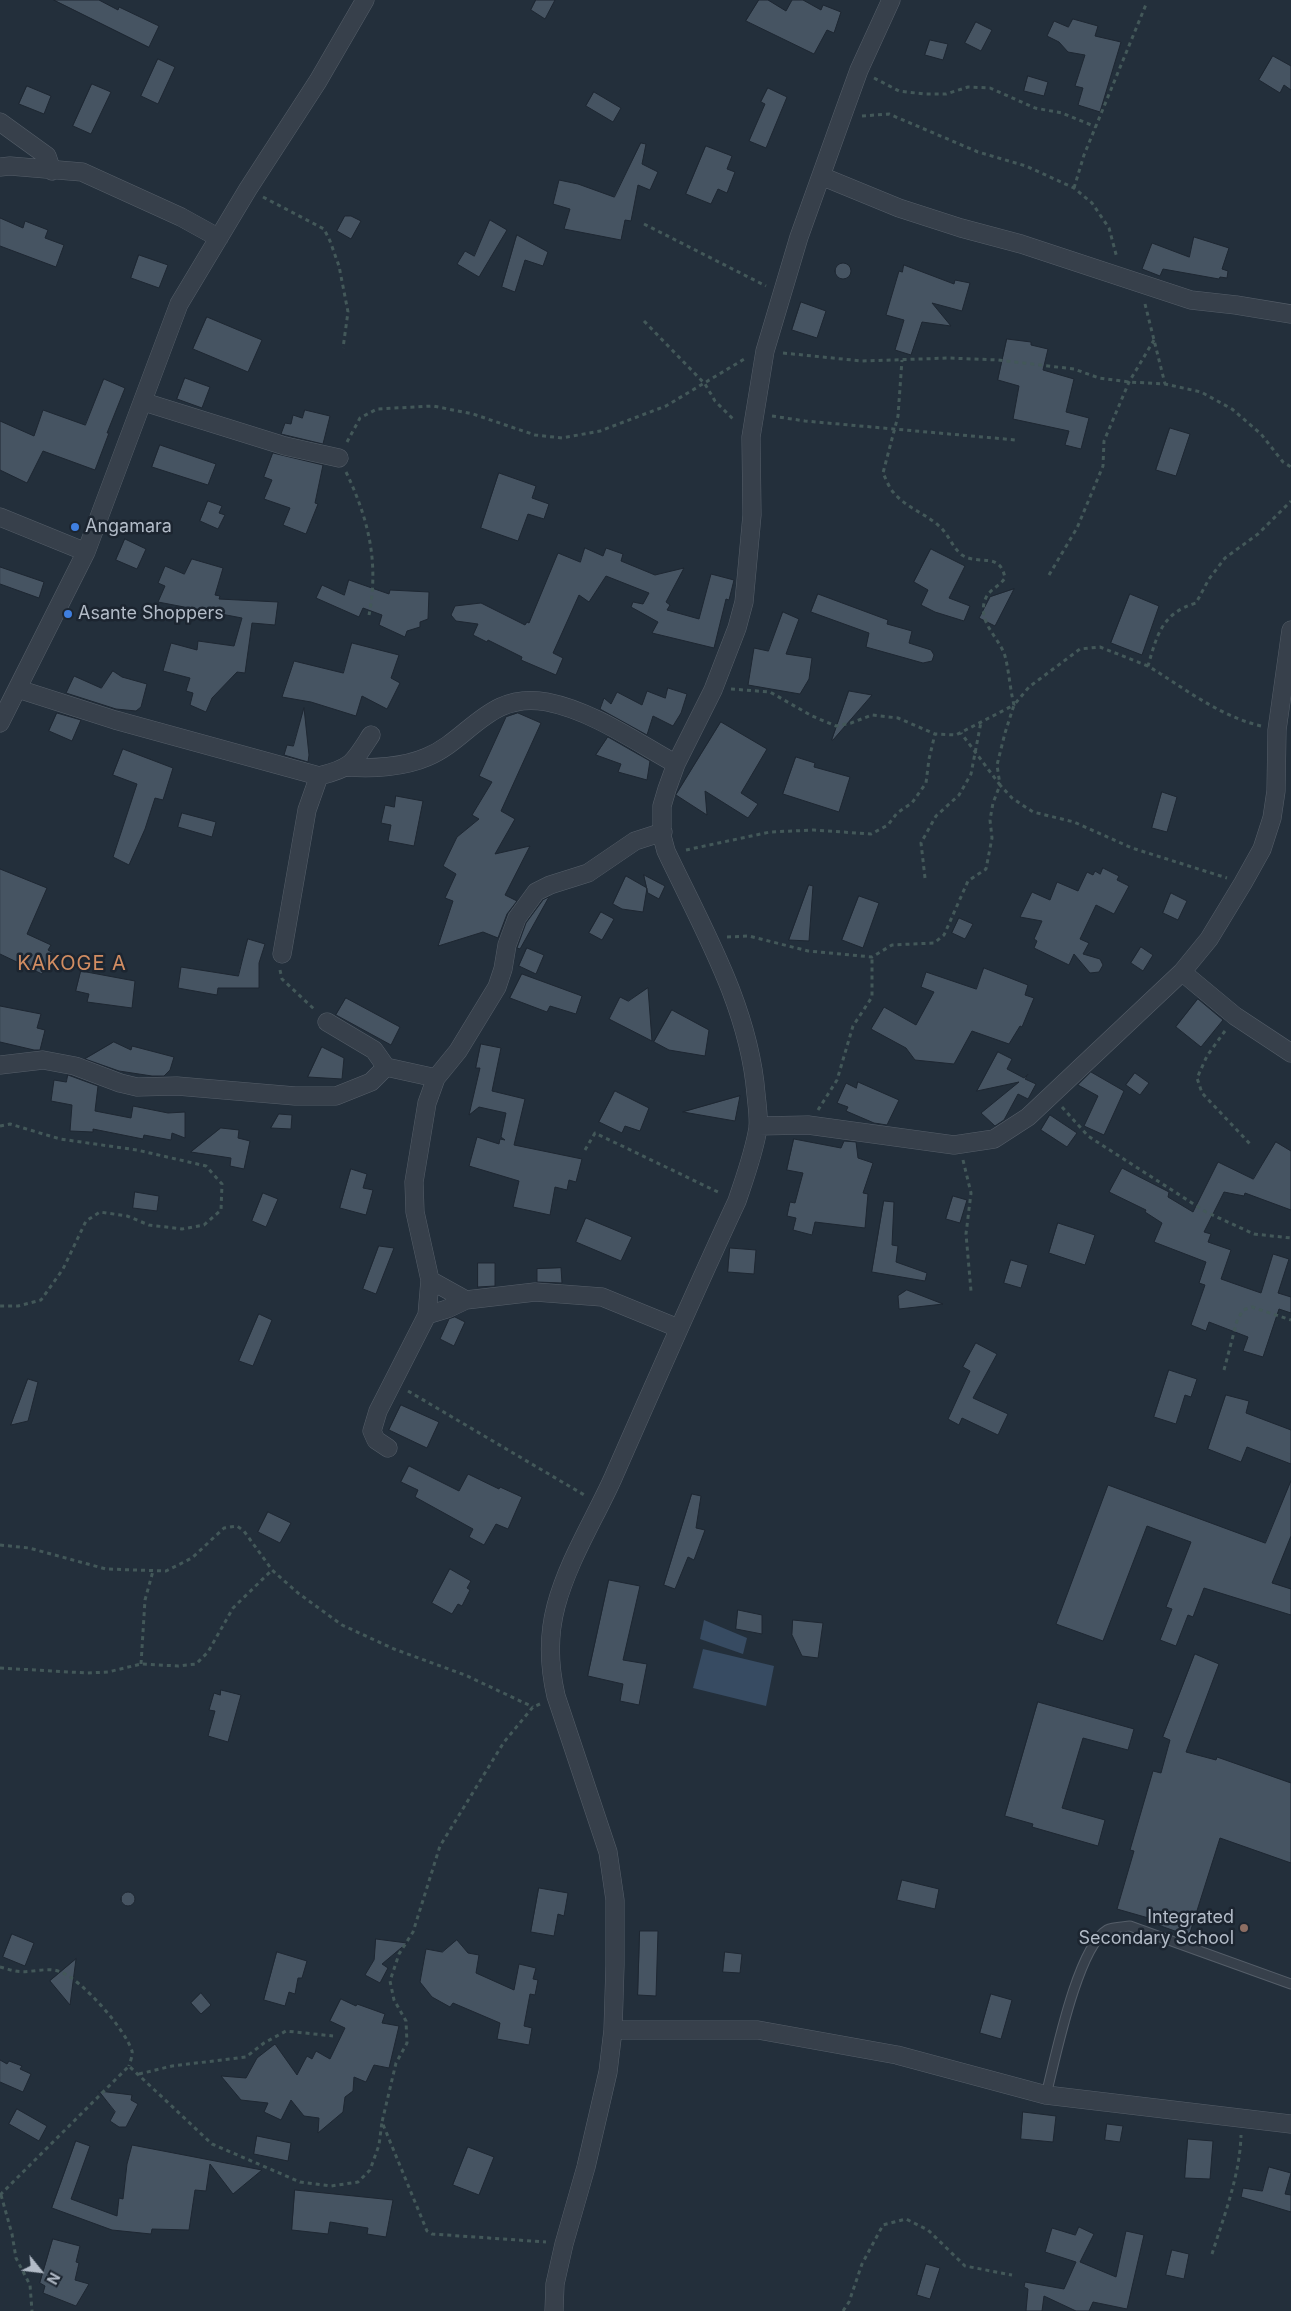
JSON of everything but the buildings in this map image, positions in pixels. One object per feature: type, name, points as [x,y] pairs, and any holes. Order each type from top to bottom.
[{"type":"street","points":[[0,723],[86,552],[144,402],[156,362],[179,304],[248,189],[318,81],[365,0]]},
{"type":"street","points":[[554,2311],[555,2284],[564,2244],[586,2167],[608,2072],[613,2030],[615,1900],[608,1852],[556,1696],[552,1677],[550,1634],[556,1606],[568,1574],[601,1505],[678,1328],[737,1201],[752,1158],[758,1126],[755,1076],[748,1040],[732,991],[666,851],[662,806],[676,764],[713,690],[737,628],[744,602],[752,515],[751,437],[766,348],[782,294],[842,117],[859,70],[891,0]]},
{"type":"street","points":[[0,122],[47,156],[52,171]]},
{"type":"street","points":[[0,167],[10,166],[82,172],[181,218],[219,238]]},
{"type":"street","points":[[821,176],[899,208],[1021,244],[1140,285],[1191,300],[1291,314]]},
{"type":"street","points":[[144,402],[285,446],[339,458]]},
{"type":"street","points":[[0,516],[86,552]]},
{"type":"street","points":[[758,1126],[808,1125],[954,1145],[994,1139],[1028,1117],[1050,1094],[1182,972],[1209,939],[1244,883],[1262,849],[1272,818],[1276,791],[1277,730],[1291,630]]},
{"type":"street","points":[[18,689],[115,720],[318,776],[348,767],[408,763],[428,757],[493,710],[519,701],[546,702],[575,711],[676,764]]},
{"type":"street","points":[[348,767],[354,763],[371,735]]},
{"type":"street","points":[[282,954],[307,810],[318,776]]},
{"type":"street","points":[[388,1448],[376,1440],[372,1431],[378,1411],[427,1315],[430,1280],[415,1212],[414,1182],[427,1103],[436,1078],[458,1051],[497,987],[510,936],[517,918],[529,899],[536,892],[550,885],[588,873],[635,841],[663,832]]},
{"type":"street","points":[[1182,972],[1235,1016],[1291,1053]]},
{"type":"street","points":[[327,1022],[374,1050],[386,1067],[436,1078]]},
{"type":"street","points":[[0,1065],[43,1060],[76,1066],[120,1083],[137,1087],[177,1086],[295,1096],[336,1096],[371,1082],[386,1067]]},
{"type":"street","points":[[430,1280],[466,1300]]},
{"type":"street","points":[[427,1315],[447,1309],[466,1300],[535,1292],[602,1297],[678,1328]]},
{"type":"street","points":[[613,2030],[758,2030],[897,2055],[1046,2095],[1291,2124]]},
{"type":"lane","points":[[1046,2095],[1065,2018],[1087,1956],[1091,1948],[1108,1930],[1130,1926],[1291,1984]]},
{"type":"path","points":[[1074,188],[1133,32],[1147,2]]},
{"type":"path","points":[[859,70],[899,91],[946,94],[968,87],[990,88],[1035,108],[1062,112],[1096,127]]},
{"type":"path","points":[[842,117],[889,114],[978,152],[1026,166],[1074,188],[1092,203],[1109,228],[1123,278]]},
{"type":"path","points":[[248,189],[324,229],[339,266],[348,312],[343,348]]},
{"type":"path","points":[[644,224],[782,294]]},
{"type":"path","points":[[1140,285],[1165,384]]},
{"type":"path","points":[[644,321],[705,384],[715,401],[751,437]]},
{"type":"path","points":[[1049,576],[1077,528],[1103,466],[1104,441],[1129,382],[1154,340]]},
{"type":"path","points":[[369,616],[374,588],[372,545],[353,487],[339,458],[360,418],[377,409],[433,406],[473,414],[534,435],[562,438],[600,431],[658,409],[766,348],[862,361],[948,358],[998,360],[1074,369],[1099,378],[1165,384],[1201,392],[1232,409],[1261,434],[1283,462],[1291,467]]},
{"type":"path","points":[[709,942],[727,937],[749,936],[808,951],[872,957],[892,945],[934,943],[944,934],[968,881],[986,869],[991,847],[990,820],[993,803],[1000,784],[997,765],[1014,705],[1005,658],[1001,645],[989,631],[984,615],[984,601],[989,592],[1000,586],[1005,578],[1003,568],[996,562],[964,556],[942,529],[908,506],[893,493],[883,473],[896,428],[902,360]]},
{"type":"path","points":[[754,413],[805,421],[1016,440]]},
{"type":"path","points":[[1148,666],[1157,634],[1178,608],[1196,603],[1209,579],[1225,558],[1258,534],[1291,501]]},
{"type":"path","points":[[713,690],[738,689],[770,692],[812,716],[836,726],[851,723],[872,715],[898,718],[936,734],[956,735],[1014,705],[1029,687],[1080,650],[1100,647],[1148,666],[1208,704],[1244,722],[1277,730]]},
{"type":"path","points":[[925,878],[920,843],[936,816],[959,795],[971,774],[981,722]]},
{"type":"path","points":[[961,733],[1012,798],[1032,812],[1074,822],[1132,848],[1244,883]]},
{"type":"path","points":[[666,851],[684,850],[770,832],[814,830],[871,834],[888,825],[897,813],[912,803],[926,783],[929,759],[936,734]]},
{"type":"path","points":[[282,954],[279,973],[282,979],[327,1022]]},
{"type":"path","points":[[808,1125],[836,1080],[853,1026],[872,997],[872,957]]},
{"type":"path","points":[[1235,1016],[1206,1056],[1197,1078],[1202,1093],[1252,1146]]},
{"type":"path","points":[[1050,1094],[1088,1136],[1206,1212],[1254,1234],[1291,1238]]},
{"type":"path","points":[[0,1126],[10,1124],[60,1139],[137,1150],[206,1166],[222,1184],[221,1210],[204,1225],[182,1229],[149,1225],[127,1216],[100,1212],[86,1221],[63,1269],[41,1300],[18,1306],[0,1306]]},
{"type":"path","points":[[585,1150],[595,1133],[737,1201]]},
{"type":"path","points":[[954,1145],[962,1156],[971,1193],[966,1234],[971,1290]]},
{"type":"path","points":[[1224,1370],[1237,1321],[1243,1310],[1252,1307],[1291,1320]]},
{"type":"path","points":[[392,1383],[601,1505]]},
{"type":"path","points":[[0,1545],[39,1550],[68,1560],[106,1569],[166,1571],[192,1558],[224,1528],[237,1526],[244,1531],[272,1570],[298,1593],[342,1625],[394,1649],[465,1675],[533,1707]]},
{"type":"path","points":[[0,1668],[86,1673],[108,1672],[141,1664],[178,1666],[196,1664],[203,1658],[232,1608],[272,1570]]},
{"type":"path","points":[[141,1664],[145,1600],[153,1571]]},
{"type":"path","points":[[129,2066],[171,2108],[212,2144],[300,2182],[331,2186],[358,2182],[370,2170],[379,2145],[382,2122],[396,2063],[407,2043],[406,2022],[394,2000],[390,1981],[398,1954],[413,1932],[440,1846],[504,1742],[533,1707],[556,1696]]},
{"type":"path","points":[[0,1967],[16,1972],[60,1971],[76,1981],[92,1994],[101,2009],[118,2024],[132,2052],[129,2066],[0,2195],[12,2234],[16,2258],[30,2285],[32,2311]]},
{"type":"path","points":[[139,2074],[172,2066],[246,2057],[264,2043],[286,2031],[333,2036]]},
{"type":"path","points":[[1212,2254],[1226,2211],[1241,2146],[1242,2119]]},
{"type":"path","points":[[382,2122],[416,2206],[427,2230],[432,2234],[564,2244]]},
{"type":"path","points":[[842,2311],[849,2302],[862,2264],[883,2225],[906,2219],[928,2230],[965,2266],[1012,2275]]},
{"type":"water","points":[[704,1620],[747,1638],[743,1654],[700,1639]]},
{"type":"water","points":[[703,1649],[774,1666],[766,1706],[693,1688]]},
{"type":"place","name":"Angamara","points":[[75,527]]},
{"type":"place","name":"Asante Shoppers","points":[[68,614]]},
{"type":"place","name":"Integrated Secondary School","points":[[1244,1928]]},
{"type":"district","name":"KAKOGE A","points":[[72,964]]}]
